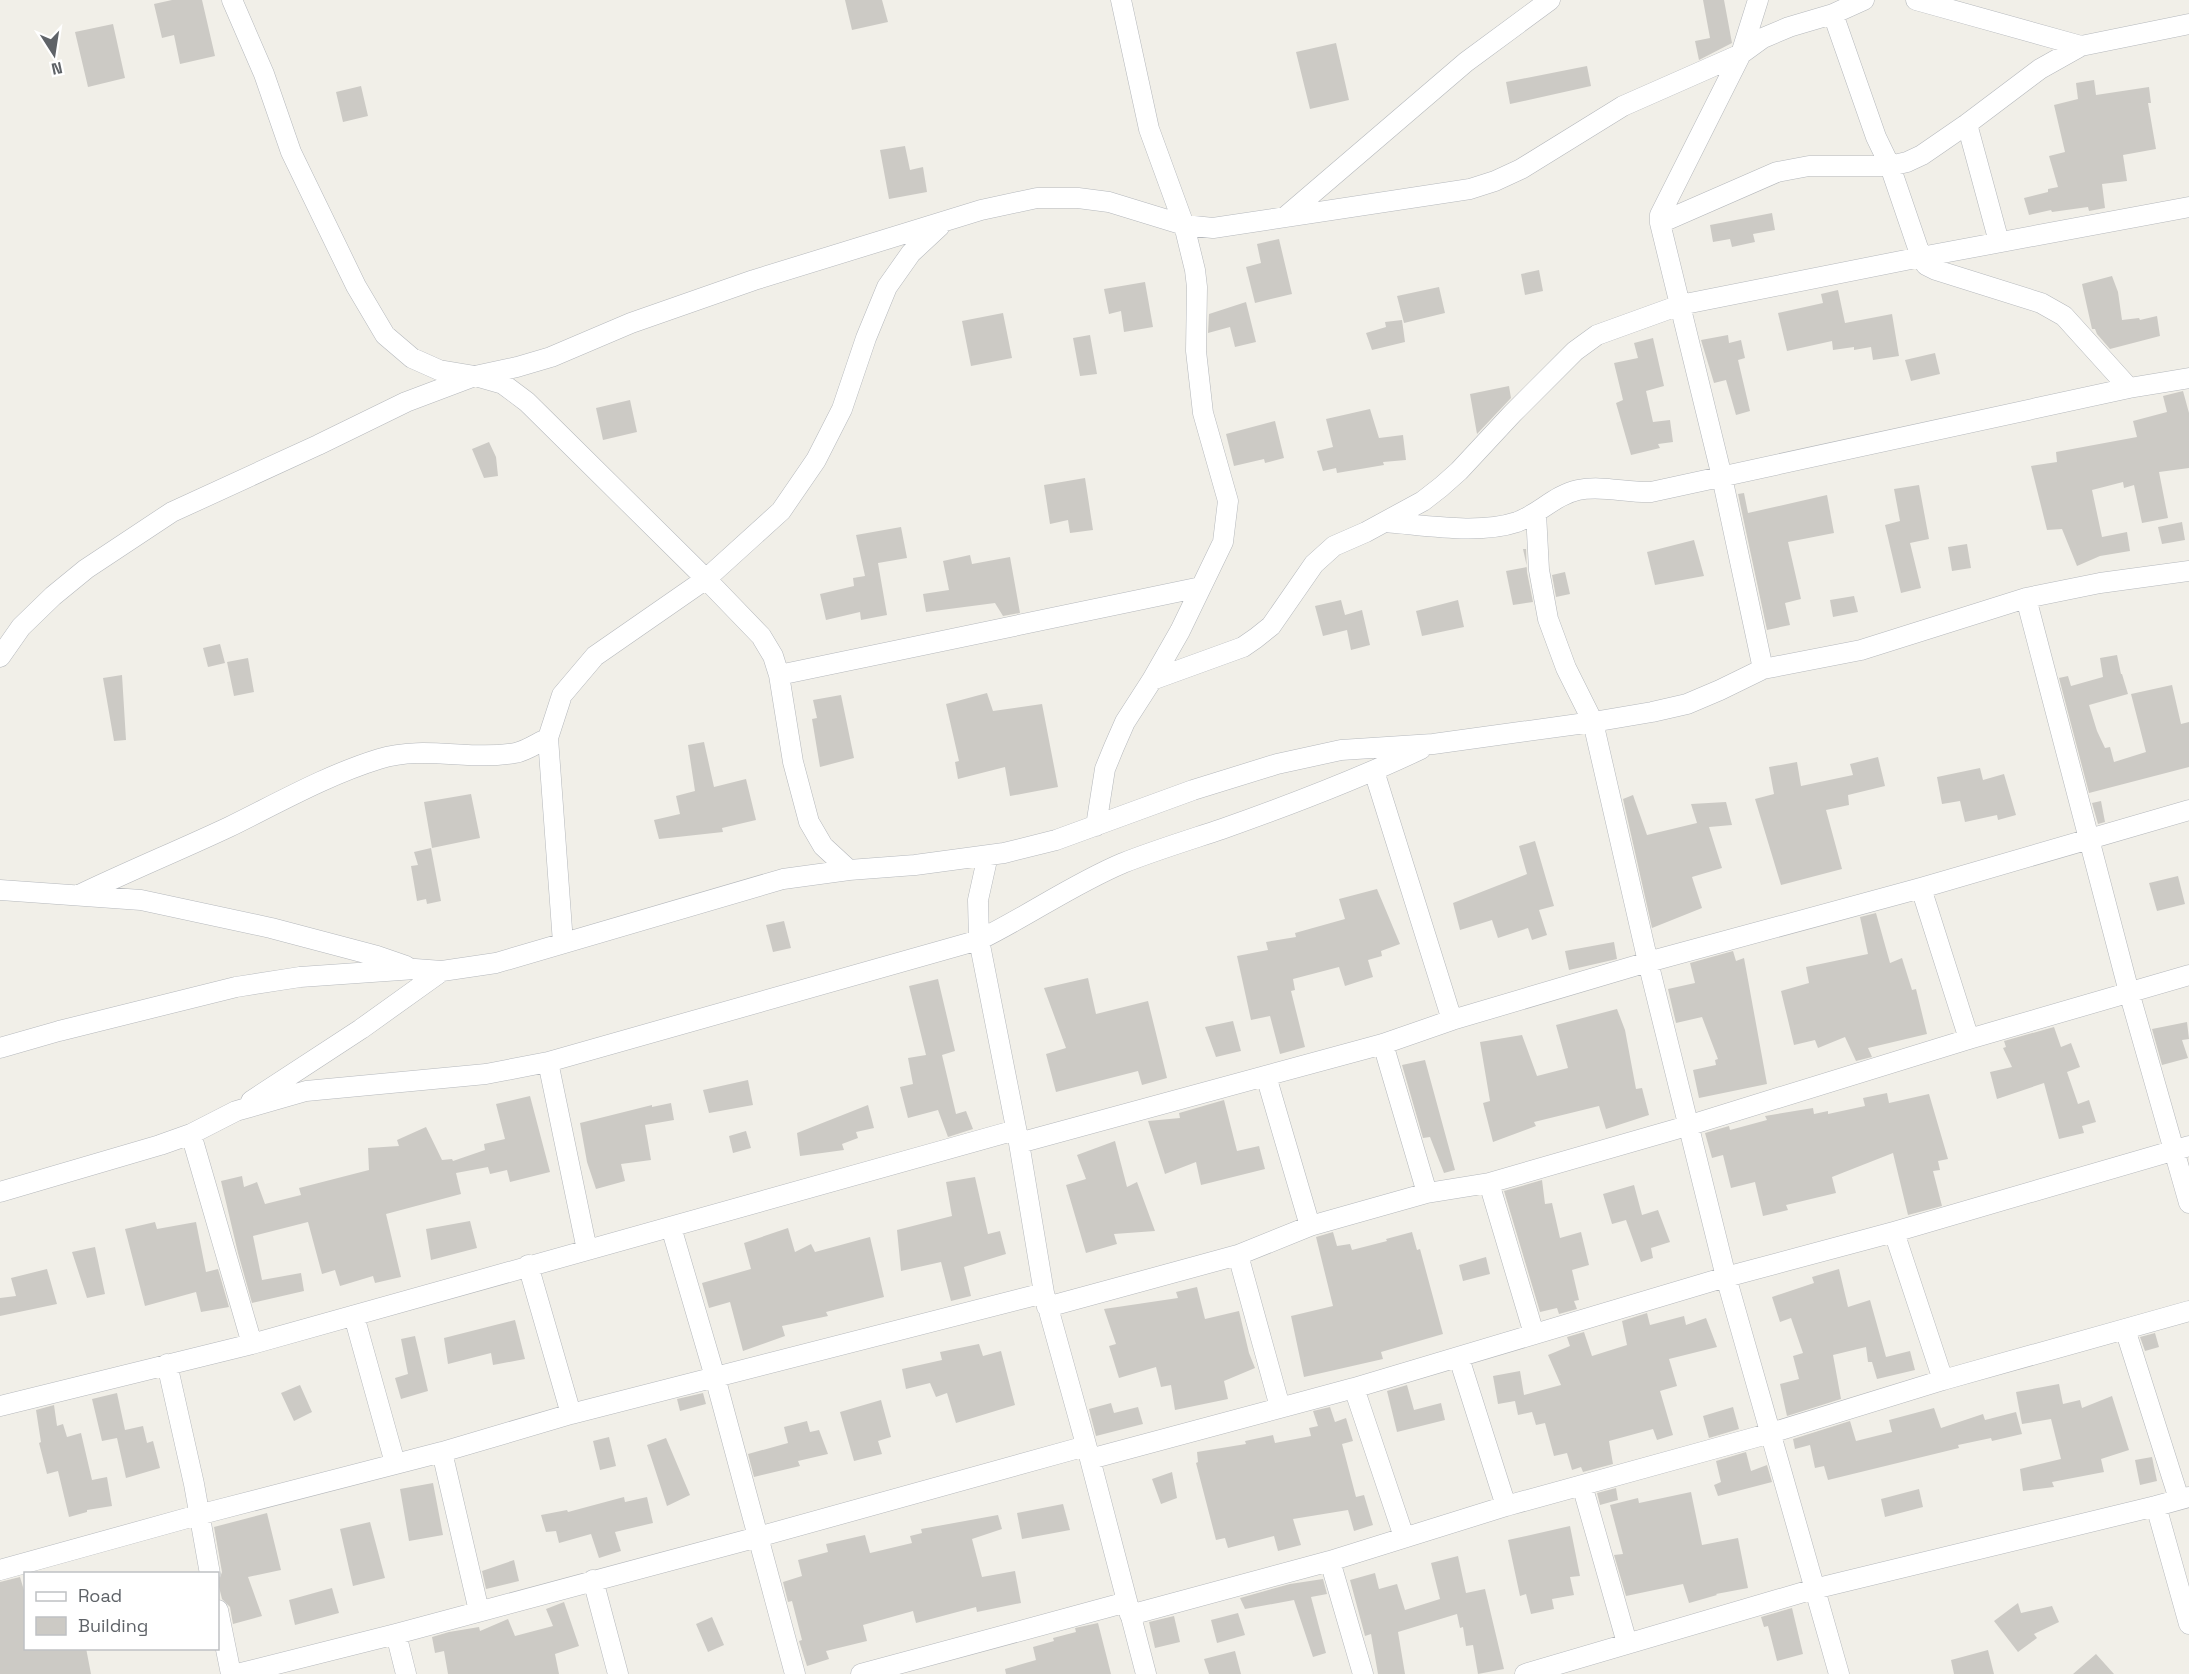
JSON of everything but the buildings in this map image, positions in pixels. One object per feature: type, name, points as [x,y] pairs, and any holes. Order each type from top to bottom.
[{"type":"street","points":[[232,0],[264,74],[291,152],[357,286],[385,335],[412,358],[439,370],[475,376],[502,384],[527,402],[761,636],[773,656],[779,675],[793,762],[809,822],[823,846],[849,870]]},
{"type":"street","points":[[1096,826],[1105,769],[1125,722],[1179,631],[1223,542],[1228,501],[1203,413],[1196,351],[1197,287],[1184,225],[1149,129],[1121,0]]},
{"type":"street","points":[[1284,218],[1466,62],[1550,0]]},
{"type":"street","points":[[1758,0],[1741,54],[1660,215],[1660,223],[1722,477],[1763,669]]},
{"type":"street","points":[[0,657],[21,627],[53,596],[86,569],[172,512],[406,402],[475,376],[517,368],[551,357],[631,323],[754,280],[981,210],[1037,198],[1078,198],[1109,202],[1184,225],[1213,228],[1470,189],[1495,182],[1521,169],[1623,106],[1741,54],[1763,39],[1789,27],[1833,14],[1864,0]]},
{"type":"street","points":[[1916,0],[2081,46]]},
{"type":"street","points":[[1833,14],[1876,137],[1890,166],[1921,257],[1926,265],[2054,309],[2064,316],[2129,388]]},
{"type":"street","points":[[1660,223],[1777,172],[1793,168],[1890,166],[1907,162],[1922,155],[1967,124],[2040,69],[2081,46],[2189,24]]},
{"type":"street","points":[[1967,124],[1999,242]]},
{"type":"street","points":[[1152,680],[1243,647],[1256,638],[1271,626],[1314,564],[1334,546],[1423,501],[1459,471],[1575,351],[1597,335],[1680,305],[2189,207]]},
{"type":"street","points":[[563,943],[548,738],[562,695],[595,656],[706,579],[782,511],[816,460],[842,409],[866,338],[887,287],[911,253],[945,222]]},
{"type":"street","points":[[1385,522],[1465,528],[1504,525],[1536,513],[1556,499],[1576,490],[1597,488],[1633,493],[1651,492],[2129,388],[2189,378]]},
{"type":"street","points":[[1536,513],[1539,570],[1548,619],[1566,668],[1593,722],[1647,962],[1726,1277],[1839,1674]]},
{"type":"street","points":[[0,1048],[236,987],[300,977],[415,969],[442,971],[496,963],[783,879],[988,855],[1056,840],[1193,790],[1277,764],[1341,750],[1433,744],[1593,722],[1687,704],[1763,669],[1861,650],[2026,598],[2100,583],[2189,571]]},
{"type":"street","points":[[779,675],[1201,587]]},
{"type":"street","points":[[2026,598],[2129,992],[2182,1148],[2189,1203]]},
{"type":"street","points":[[79,895],[333,777],[380,759],[411,753],[496,756],[518,752],[548,738]]},
{"type":"street","points":[[236,1111],[306,1091],[486,1074],[548,1062],[979,940],[1091,878],[1124,863],[1270,812],[1374,771],[1433,744]]},
{"type":"street","points":[[1374,771],[1452,1020]]},
{"type":"street","points":[[0,1406],[252,1344],[528,1265],[671,1227],[1018,1137],[1266,1076],[1383,1044],[1452,1020],[1647,962],[1921,888],[2189,810]]},
{"type":"street","points":[[988,855],[978,900],[979,940],[1018,1137],[1045,1300],[1088,1452],[1146,1674]]},
{"type":"street","points":[[1921,888],[1969,1039]]},
{"type":"street","points":[[0,890],[141,900],[224,916],[377,956],[415,969]]},
{"type":"street","points":[[0,1192],[191,1134],[236,1111],[361,1029],[442,971]]},
{"type":"street","points":[[0,1570],[198,1515],[442,1452],[571,1414],[715,1377],[1238,1255],[1310,1226],[1427,1193],[1489,1184],[2189,975]]},
{"type":"street","points":[[1383,1044],[1427,1193]]},
{"type":"street","points":[[548,1062],[587,1250]]},
{"type":"street","points":[[1266,1076],[1310,1226]]},
{"type":"street","points":[[191,1134],[252,1344]]},
{"type":"street","points":[[248,1673],[758,1537],[1088,1452],[1354,1388],[1726,1277],[1894,1232],[2182,1148]]},
{"type":"street","points":[[1489,1184],[1534,1334]]},
{"type":"street","points":[[671,1227],[715,1377],[795,1674]]},
{"type":"street","points":[[1894,1232],[1943,1380]]},
{"type":"street","points":[[1238,1255],[1280,1407]]},
{"type":"street","points":[[528,1265],[571,1414]]},
{"type":"street","points":[[861,1674],[1330,1561],[1506,1506],[1771,1433],[1943,1380],[2189,1311]]},
{"type":"street","points":[[354,1316],[395,1463]]},
{"type":"street","points":[[1525,1674],[1814,1589],[2184,1498],[2125,1329]]},
{"type":"street","points":[[1459,1358],[1506,1506]]},
{"type":"street","points":[[167,1364],[191,1470],[210,1572]]},
{"type":"street","points":[[1354,1388],[1404,1538]]},
{"type":"street","points":[[442,1452],[479,1611]]},
{"type":"street","points":[[1582,1485],[1627,1643]]},
{"type":"street","points":[[2156,1506],[2189,1624]]},
{"type":"street","points":[[1330,1561],[1363,1674]]},
{"type":"street","points":[[593,1580],[618,1674]]},
{"type":"street","points":[[219,1615],[231,1674]]},
{"type":"street","points":[[396,1634],[406,1674]]}]
